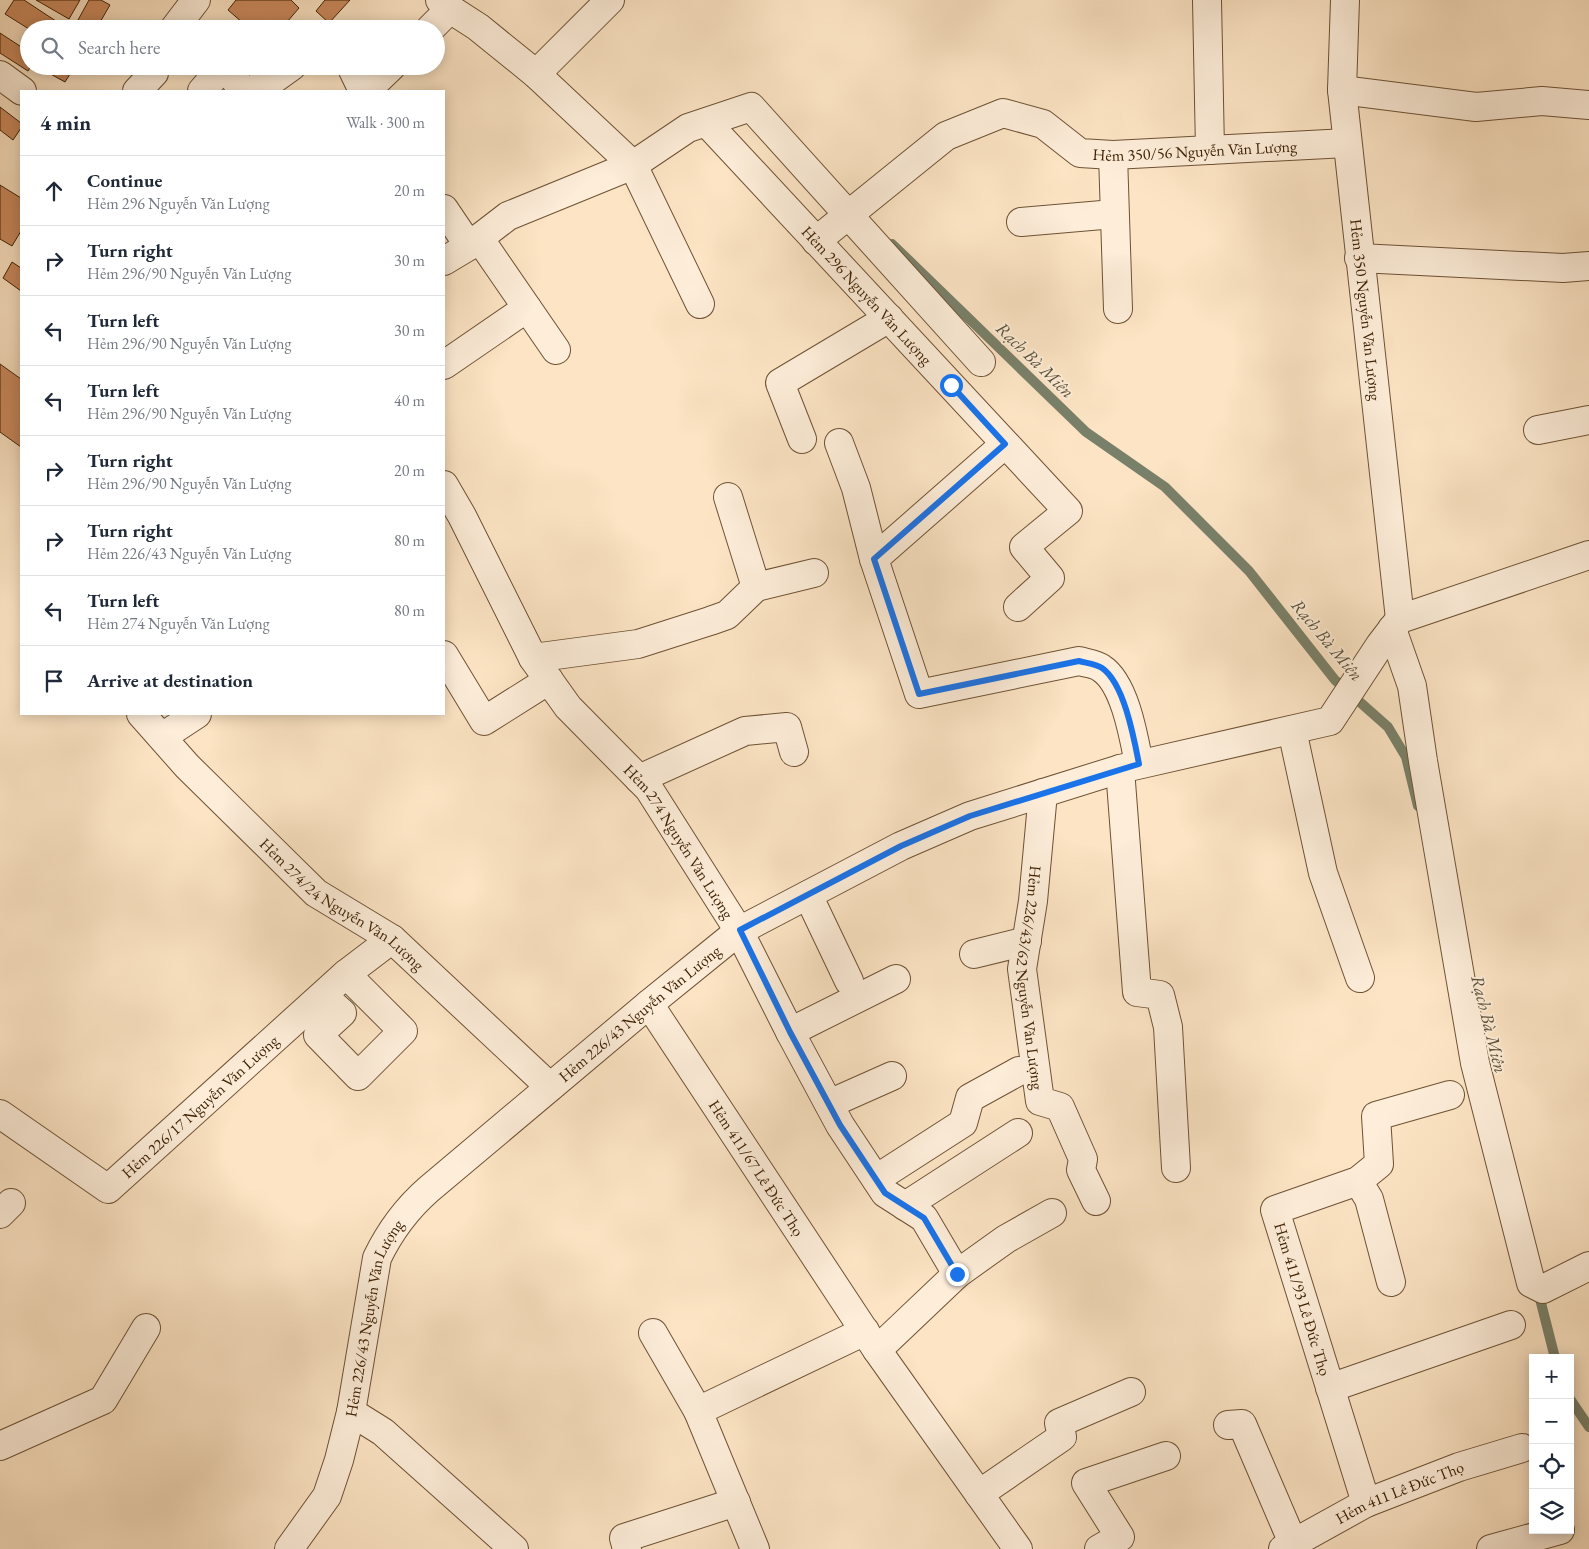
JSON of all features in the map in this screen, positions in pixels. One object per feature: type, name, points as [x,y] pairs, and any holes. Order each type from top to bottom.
[{"type":"street","points":[[181,20],[196,0]]},
{"type":"street","points":[[536,74],[610,0]]},
{"type":"street","points":[[1207,0],[1210,150]]},
{"type":"street","name":"Hẻm 350 Nguyễn Văn Lượng","points":[[1346,0],[1342,90],[1359,258],[1391,631],[1412,686],[1473,1054],[1531,1283],[1543,1289],[1589,1266]]},
{"type":"street","points":[[435,20],[445,4],[478,27],[536,74],[633,165],[700,304]]},
{"type":"street","points":[[0,75],[21,90]]},
{"type":"street","points":[[138,90],[152,75]]},
{"type":"street","points":[[203,90],[216,75]]},
{"type":"street","points":[[232,75],[244,90]]},
{"type":"street","points":[[356,75],[364,90]]},
{"type":"street","points":[[366,90],[382,75]]},
{"type":"street","points":[[252,90],[280,80]]},
{"type":"street","points":[[1342,90],[1476,107],[1542,101],[1589,105]]},
{"type":"street","points":[[445,260],[474,242],[508,216],[633,165],[688,128],[751,107],[981,362]]},
{"type":"street","name":"Hẻm 350/56 Nguyễn Văn Lượng","points":[[816,241],[946,136],[1003,113],[1043,124],[1080,154],[1113,155],[1347,142]]},
{"type":"street","name":"Hẻm 296 Nguyễn Văn Lượng","points":[[706,123],[1068,511],[1024,547],[1050,578],[1018,607]]},
{"type":"street","points":[[1113,155],[1118,309]]},
{"type":"street","points":[[445,210],[474,242],[526,308],[556,350]]},
{"type":"street","points":[[1021,222],[1114,214]]},
{"type":"street","points":[[1359,258],[1563,268],[1589,266]]},
{"type":"street","points":[[445,364],[526,308]]},
{"type":"street","points":[[802,439],[780,383],[889,318]]},
{"type":"street","points":[[1538,430],[1589,420]]},
{"type":"street","points":[[839,443],[856,488],[874,559],[919,694],[1079,661],[1101,667],[1117,684],[1131,728],[1130,766],[1136,992],[1160,995],[1168,1027],[1176,1168]]},
{"type":"street","points":[[874,559],[1005,444]]},
{"type":"street","name":"Hẻm 274 Nguyễn Văn Lượng","points":[[445,488],[462,516],[533,658],[568,707],[649,790],[740,930],[790,1032],[840,1125],[885,1193],[924,1218],[957,1274]]},
{"type":"street","points":[[728,497],[756,587]]},
{"type":"street","points":[[1391,631],[1589,555]]},
{"type":"street","points":[[533,658],[638,644],[727,615],[756,587],[814,573]]},
{"type":"street","name":"Hẻm 226/43 Nguyễn Văn Lượng","points":[[289,1549],[326,1496],[339,1460],[351,1412],[377,1258],[399,1219],[414,1202],[649,1004],[740,930],[909,842],[970,816],[1130,766],[1330,721],[1391,631]]},
{"type":"street","points":[[445,657],[484,721],[549,680]]},
{"type":"street","name":"Hẻm 274/24 Nguyễn Văn Lượng","points":[[142,715],[187,766],[316,893],[392,939],[550,1087]]},
{"type":"street","points":[[162,737],[196,715]]},
{"type":"street","points":[[639,779],[744,732],[787,727],[794,752]]},
{"type":"street","points":[[1292,730],[1323,872],[1360,978]]},
{"type":"street","name":"Hẻm 226/43/62 Nguyễn Văn Lượng","points":[[1043,793],[1033,901],[1022,970],[1040,1100],[1060,1107],[1083,1159],[1081,1170],[1096,1201]]},
{"type":"street","points":[[808,895],[849,981]]},
{"type":"street","name":"Hẻm 226/17 Nguyễn Văn Lượng","points":[[0,1114],[108,1189],[346,974],[392,939]]},
{"type":"street","points":[[974,954],[1027,941]]},
{"type":"street","points":[[323,996],[342,1013],[318,1035],[358,1076],[403,1031],[346,974]]},
{"type":"street","points":[[790,1032],[896,979]]},
{"type":"street","name":"Hẻm 411/67 Lê Đức Thọ","points":[[649,1004],[871,1341],[1018,1549]]},
{"type":"street","points":[[876,1179],[964,1123],[970,1098],[1019,1071]]},
{"type":"street","points":[[829,1104],[892,1076]]},
{"type":"street","name":"Hẻm 411/93 Lê Đức Thọ","points":[[1366,1503],[1276,1210],[1358,1181],[1379,1164],[1376,1116],[1450,1095]]},
{"type":"street","points":[[905,1206],[1018,1134]]},
{"type":"street","points":[[1358,1181],[1369,1199],[1391,1282]]},
{"type":"street","points":[[698,1411],[871,1341],[957,1274],[1006,1239],[1052,1213]]},
{"type":"street","points":[[1330,1388],[1511,1325]]},
{"type":"street","points":[[0,1446],[103,1400],[146,1328]]},
{"type":"street","points":[[653,1333],[698,1411],[755,1549]]},
{"type":"street","points":[[979,1494],[1062,1437],[1059,1423],[1131,1392]]},
{"type":"street","points":[[351,1412],[383,1432],[514,1549]]},
{"type":"street","points":[[1228,1425],[1242,1424],[1288,1546]]},
{"type":"street","name":"Hẻm 411 Lê Đức Thọ","points":[[1288,1546],[1366,1503],[1459,1467],[1522,1448]]},
{"type":"street","points":[[1099,1549],[1120,1537],[1086,1482],[1166,1456]]},
{"type":"street","points":[[627,1549],[624,1538],[736,1502]]},
{"type":"street","points":[[1491,1549],[1545,1534]]},
{"type":"building","points":[[14,0],[24,0],[54,20],[20,20],[20,23],[5,14]]},
{"type":"building","points":[[36,0],[80,0],[69,19]]},
{"type":"building","points":[[89,0],[101,0],[110,5],[101,20],[78,20]]},
{"type":"building","points":[[236,0],[291,0],[299,8],[289,20],[240,20],[228,10]]},
{"type":"building","points":[[325,0],[350,0],[332,20],[326,20],[316,11]]},
{"type":"building","points":[[0,33],[20,46],[20,66],[0,53]]},
{"type":"building","points":[[52,75],[69,75],[65,82]]},
{"type":"building","points":[[0,107],[20,122],[20,130],[13,140],[0,130]]},
{"type":"building","points":[[0,185],[20,197],[20,233],[12,246],[0,239]]},
{"type":"building","points":[[12,262],[20,267],[20,290],[3,278]]},
{"type":"building","points":[[0,364],[20,378],[20,446],[0,432]]},
{"type":"waterway","name":"Rạch Bà Miên","points":[[892,244],[1086,432],[1165,487],[1249,571],[1335,680],[1388,727],[1406,757],[1418,806]]},
{"type":"waterway","name":"Rạch Bà Miên","points":[[1538,1291],[1554,1354]]},
{"type":"waterway","name":"Rạch Bà Miên","points":[[1574,1405],[1589,1427]]},
{"type":"route","points":[[951,385],[1005,444],[874,559],[919,694],[1079,661],[1101,667],[1117,684],[1131,728],[1139,764],[970,816],[901,846],[740,930],[790,1032],[840,1125],[885,1193],[924,1218],[957,1274]]}]
